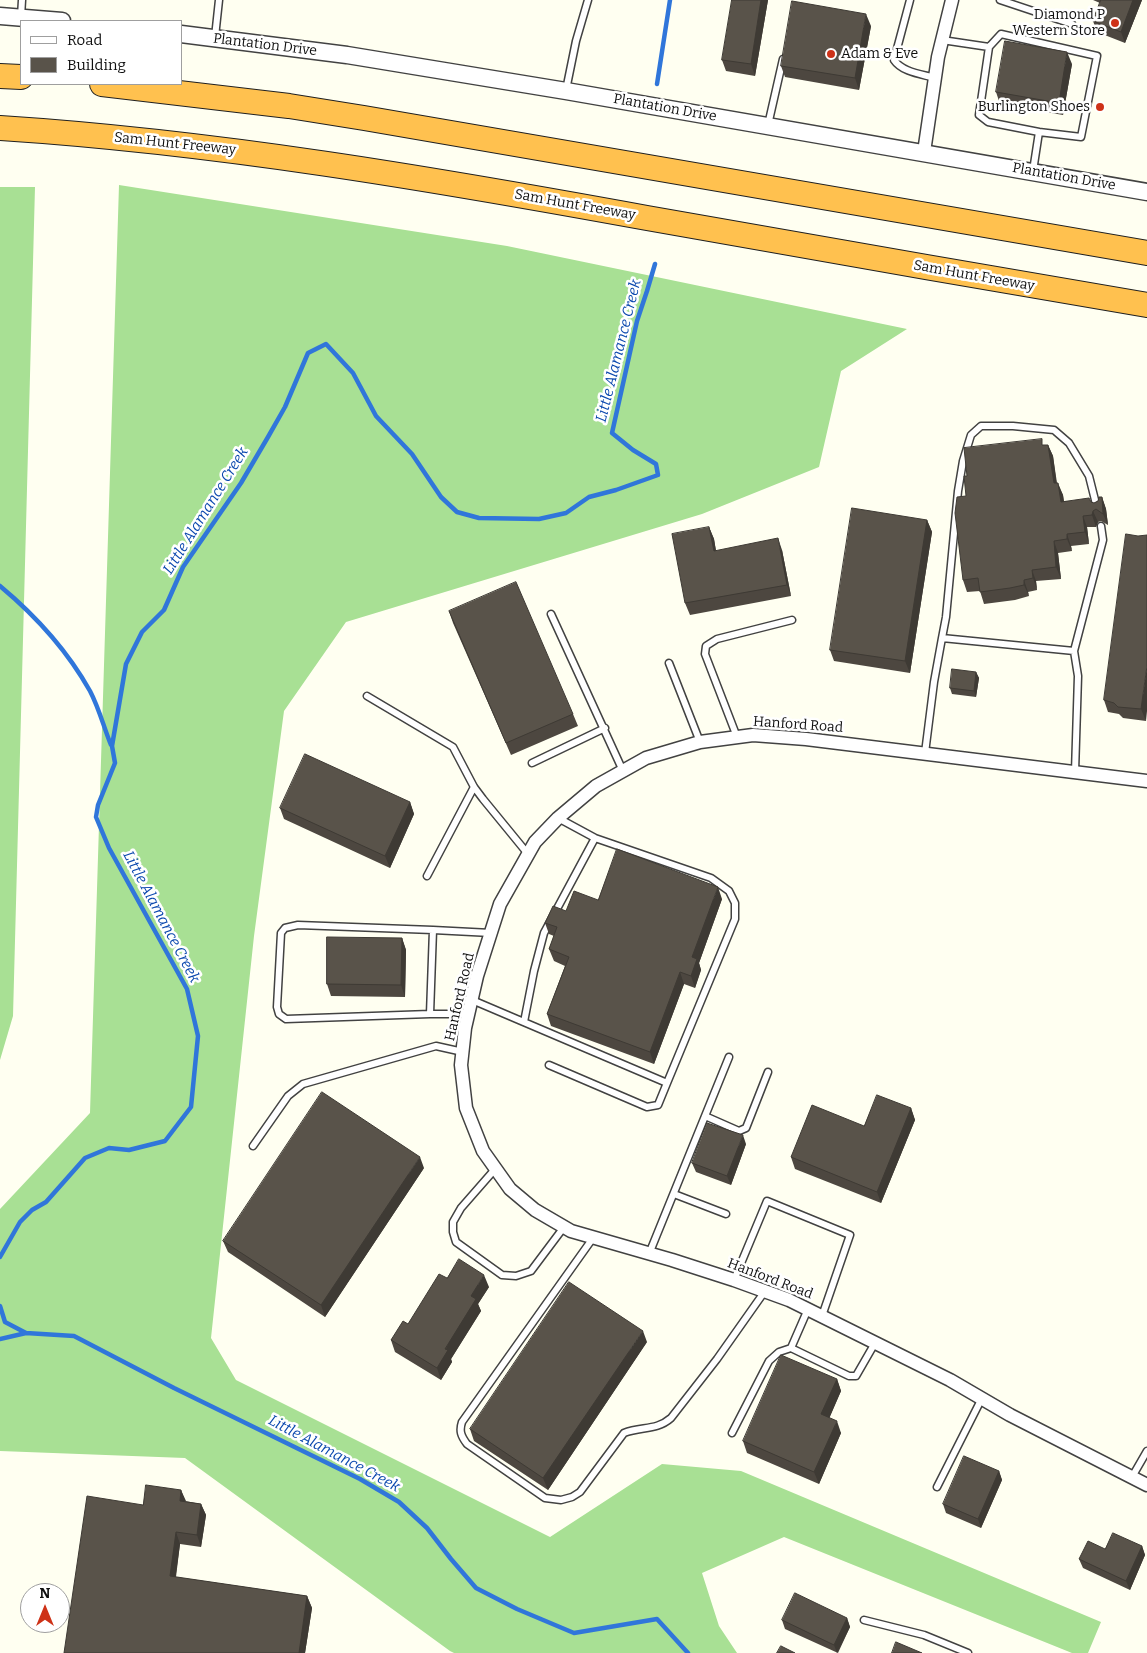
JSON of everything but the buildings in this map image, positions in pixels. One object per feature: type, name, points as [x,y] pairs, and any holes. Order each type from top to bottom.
[{"type":"highway","points":[[0,76],[20,77]]},
{"type":"highway","points":[[111,85],[307,109],[780,189],[1147,254]]},
{"type":"highway","name":"Sam Hunt Freeway","points":[[0,128],[49,131],[221,149],[502,192],[1147,305]]},
{"type":"highway","points":[[780,189],[1147,242]]},
{"type":"highway","points":[[900,263],[1147,321]]},
{"type":"street","points":[[924,152],[935,78],[952,0]]},
{"type":"street","points":[[0,16],[52,20]]},
{"type":"street","name":"Plantation Drive","points":[[182,34],[347,55],[924,152],[1147,192]]},
{"type":"street","name":"Hanford Road","points":[[1147,782],[924,753],[754,735],[700,742],[646,758],[596,786],[558,818],[535,842],[500,904],[477,976],[465,1028],[461,1065],[466,1108],[483,1151],[510,1189],[535,1210],[571,1231],[734,1280],[789,1300],[950,1380],[1010,1415],[1147,1485]]},
{"type":"lane","points":[[21,17],[22,0]]},
{"type":"lane","points":[[215,38],[219,0]]},
{"type":"lane","points":[[566,91],[576,41],[588,0]]},
{"type":"lane","points":[[910,0],[894,60],[904,69],[935,78]]},
{"type":"lane","points":[[1000,0],[1072,24]]},
{"type":"lane","points":[[1001,34],[1098,56],[1081,137],[1039,132],[988,122],[979,115],[989,47],[1001,34]]},
{"type":"lane","points":[[942,40],[989,47]]},
{"type":"lane","points":[[768,126],[784,52]]},
{"type":"lane","points":[[1033,172],[1039,132]]},
{"type":"lane","points":[[924,753],[946,617],[958,491],[963,461],[971,435],[981,426],[1013,426],[1054,430],[1069,443],[1090,476],[1098,510]]},
{"type":"lane","points":[[1075,772],[1078,676],[1074,651],[1103,540],[1101,526]]},
{"type":"lane","points":[[551,614],[623,771]]},
{"type":"lane","points":[[737,737],[705,654],[706,646],[717,639],[792,620]]},
{"type":"lane","points":[[942,638],[1074,651]]},
{"type":"lane","points":[[669,664],[700,742]]},
{"type":"lane","points":[[367,696],[453,747],[474,787],[528,854]]},
{"type":"lane","points":[[532,763],[604,728]]},
{"type":"lane","points":[[427,876],[474,787]]},
{"type":"lane","points":[[549,1064],[647,1107],[658,1105],[735,919],[735,904],[729,891],[711,878],[595,838],[558,818]]},
{"type":"lane","points":[[524,1022],[544,933],[595,838]]},
{"type":"lane","points":[[468,1014],[286,1019],[279,1014],[277,1007],[280,933],[284,928],[298,926],[491,933]]},
{"type":"lane","points":[[430,1014],[433,930]]},
{"type":"lane","points":[[472,1000],[667,1083]]},
{"type":"lane","points":[[253,1146],[288,1096],[303,1084],[436,1046],[463,1052]]},
{"type":"lane","points":[[649,1254],[729,1057]]},
{"type":"lane","points":[[705,1116],[739,1131],[746,1128],[768,1072]]},
{"type":"lane","points":[[496,1168],[462,1208],[453,1222],[456,1242],[502,1275],[516,1276],[531,1271],[564,1227]]},
{"type":"lane","points":[[674,1194],[726,1214]]},
{"type":"lane","points":[[734,1280],[767,1201],[850,1235],[822,1316]]},
{"type":"lane","points":[[593,1238],[462,1422],[460,1429],[461,1436],[467,1444],[545,1498],[561,1500],[572,1497],[580,1492],[624,1433],[636,1429],[663,1426],[717,1358],[765,1291]]},
{"type":"lane","points":[[732,1433],[769,1361],[779,1352],[790,1348],[808,1309]]},
{"type":"lane","points":[[790,1348],[849,1376],[856,1376],[875,1343]]},
{"type":"lane","points":[[937,1488],[982,1398]]},
{"type":"lane","points":[[1132,1477],[1147,1451]]},
{"type":"lane","points":[[864,1620],[924,1635],[968,1653]]},
{"type":"green space","points":[[119,185],[507,246],[907,329],[841,371],[819,467],[702,514],[346,622],[284,711],[254,936],[211,1338],[236,1380],[550,1537],[662,1464],[741,1471],[1101,1622],[1088,1653],[1072,1653],[784,1537],[702,1573],[719,1626],[737,1653],[454,1653],[185,1458],[0,1451],[0,1209],[90,1113]]},
{"type":"green space","points":[[0,187],[35,187],[13,1016],[0,1060]]},
{"type":"waterway","name":"Little Alamance Creek","points":[[657,84],[670,0]]},
{"type":"waterway","name":"Little Alamance Creek","points":[[0,1257],[20,1222],[32,1210],[46,1202],[85,1158],[109,1148],[129,1150],[165,1141],[191,1107],[198,1036],[187,989],[109,848],[96,817],[98,805],[115,763],[112,746],[126,664],[142,632],[164,610],[183,567],[241,483],[268,437],[285,407],[308,353],[326,344],[353,373],[376,416],[412,454],[441,497],[457,512],[479,518],[539,519],[566,513],[589,497],[616,490],[658,475],[656,464],[633,450],[612,433],[637,321],[655,264]]},
{"type":"waterway","points":[[0,586],[50,634],[81,676],[99,711],[111,745]]},
{"type":"waterway","name":"Little Alamance Creek","points":[[0,1306],[5,1322],[26,1333],[74,1336],[174,1388],[360,1479],[399,1502],[427,1528],[476,1588],[517,1609],[574,1633],[657,1619],[688,1653]]},
{"type":"waterway","points":[[0,1339],[26,1333]]},
{"type":"place","name":"Diamond P Western Store","points":[[1115,23]]},
{"type":"place","name":"Adam & Eve","points":[[831,54]]},
{"type":"place","name":"Burlington Shoes","points":[[1100,107]]}]
